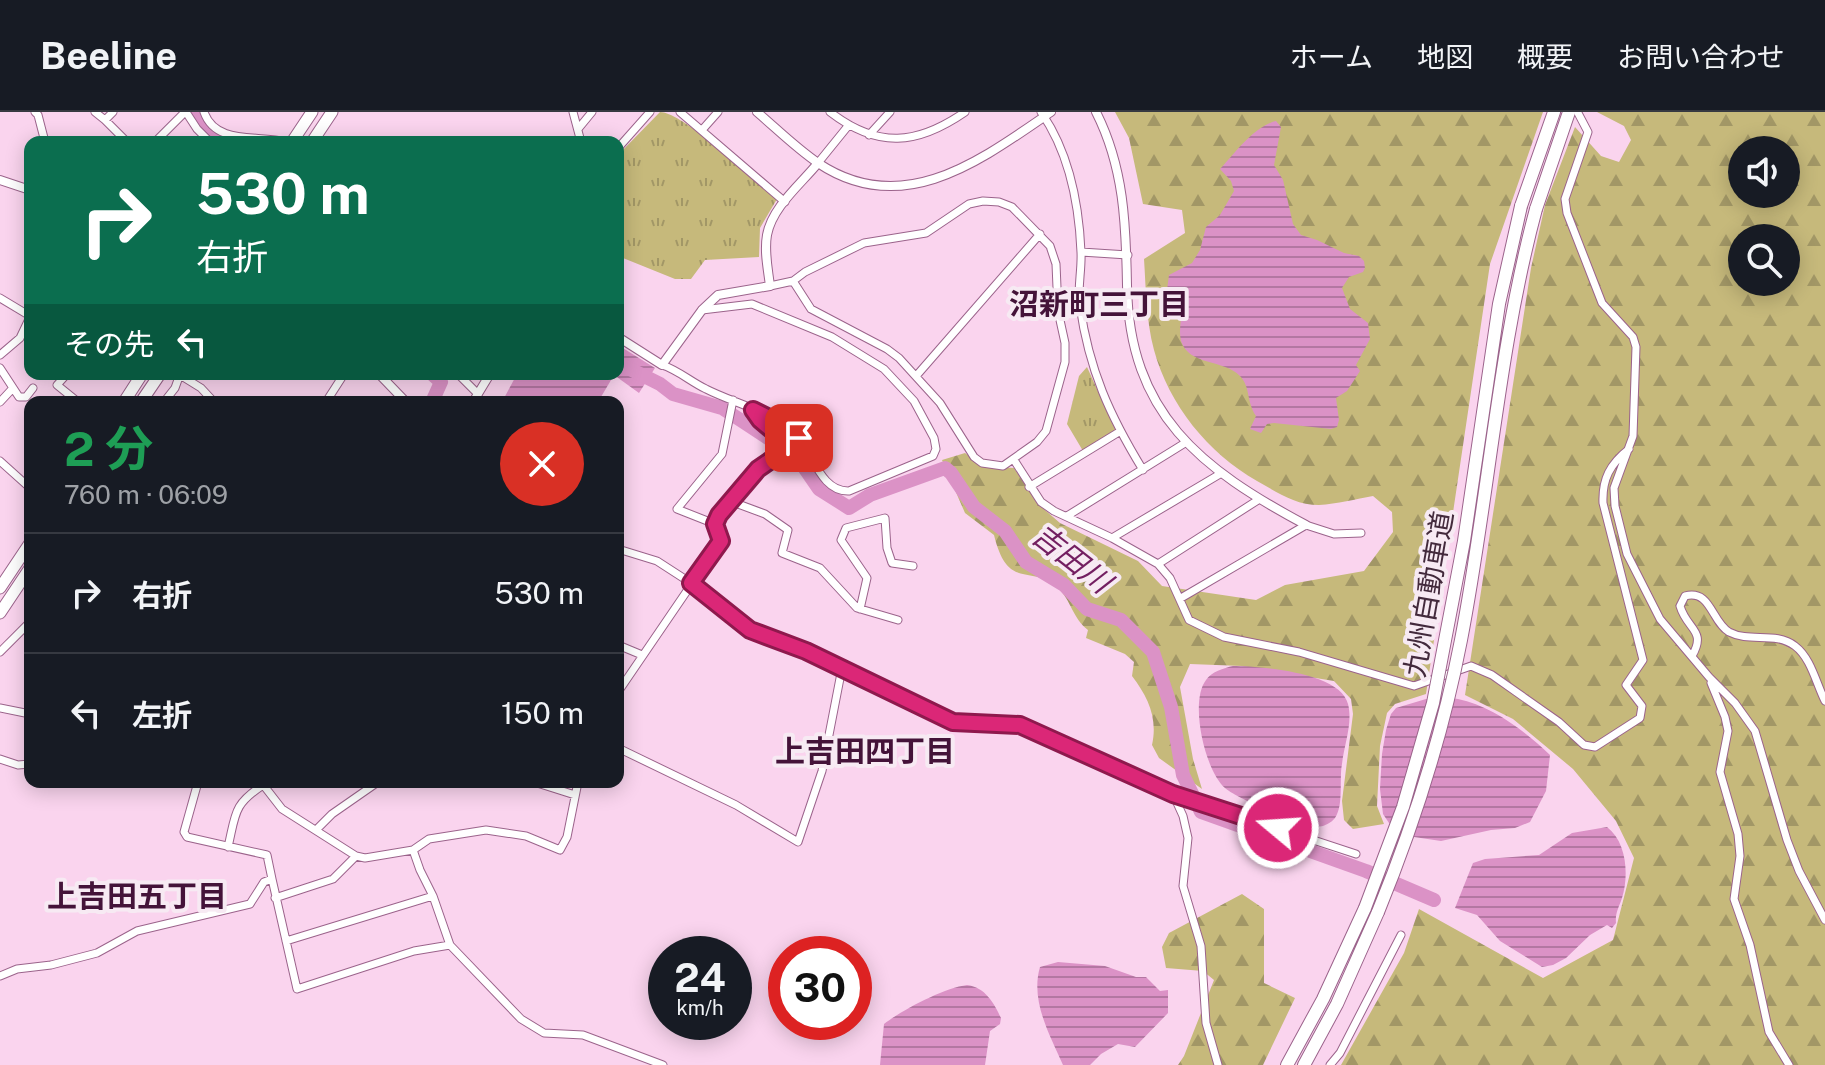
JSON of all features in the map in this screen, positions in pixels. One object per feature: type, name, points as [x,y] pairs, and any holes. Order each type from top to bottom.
[{"type":"highway","name":"九州自動車道","points":[[1304,1065],[1337,1004],[1371,910],[1433,703],[1464,541],[1499,304],[1521,206],[1554,112]]},
{"type":"highway","name":"九州自動車道","points":[[1287,1065],[1398,862],[1432,759],[1461,642],[1512,306],[1536,209],[1574,113]]},
{"type":"main road","points":[[296,136],[312,112]]},
{"type":"main road","points":[[316,136],[332,112]]},
{"type":"main road","points":[[0,588],[24,552]]},
{"type":"main road","points":[[0,613],[24,577]]},
{"type":"street","points":[[95,112],[121,136]]},
{"type":"street","points":[[105,120],[113,112]]},
{"type":"street","points":[[161,136],[186,112],[204,136]]},
{"type":"street","points":[[204,112],[212,125],[232,136]]},
{"type":"street","points":[[573,112],[580,136]]},
{"type":"street","points":[[578,129],[592,112]]},
{"type":"street","points":[[624,141],[650,112]]},
{"type":"street","points":[[680,112],[785,202]]},
{"type":"street","points":[[702,130],[718,112]]},
{"type":"street","points":[[757,112],[818,163],[865,182],[917,184],[957,172],[1046,113],[1073,186],[1081,252],[1079,303],[1091,362],[1119,432],[1143,470]]},
{"type":"street","points":[[831,112],[848,126],[869,135],[892,139],[935,131],[965,112]]},
{"type":"street","points":[[869,135],[890,112]]},
{"type":"street","points":[[1096,112],[1116,165],[1124,203],[1128,255],[1127,303],[1137,357],[1152,393],[1185,443],[1220,474],[1258,500],[1306,525],[1334,534],[1361,533]]},
{"type":"street","points":[[40,113],[44,136]]},
{"type":"street","points":[[1574,113],[1588,132],[1565,199],[1567,213],[1602,303],[1633,337],[1636,347],[1633,436],[1614,488],[1619,531],[1634,570],[1660,619],[1735,703],[1755,731],[1787,840],[1799,871],[1825,920]]},
{"type":"street","points":[[770,286],[766,237],[771,221],[848,126]]},
{"type":"street","points":[[0,180],[24,188]]},
{"type":"street","points":[[662,365],[702,310],[718,295],[793,281],[864,243],[926,233],[969,204],[999,202],[1012,207],[1040,234],[1050,246],[1056,264],[1065,362],[1046,431],[1037,442],[1003,466],[993,466],[974,457],[940,403],[917,375],[887,349],[811,309],[793,281]]},
{"type":"street","points":[[917,375],[1040,234]]},
{"type":"street","points":[[1081,252],[1128,255]]},
{"type":"street","points":[[0,298],[24,313]]},
{"type":"street","points":[[624,341],[709,391],[781,424],[799,438],[825,481],[840,492],[933,456],[936,449],[934,438],[914,401],[884,369],[832,337],[752,304],[702,310]]},
{"type":"street","points":[[0,355],[20,338],[24,330]]},
{"type":"street","points":[[0,368],[19,397],[24,397]]},
{"type":"street","points":[[62,380],[57,385],[71,396]]},
{"type":"street","points":[[188,380],[208,396]]},
{"type":"street","points":[[385,380],[400,396]]},
{"type":"street","points":[[0,402],[13,388]]},
{"type":"street","points":[[27,396],[33,388]]},
{"type":"street","points":[[624,683],[721,541],[715,524],[677,509],[722,454],[733,400]]},
{"type":"street","points":[[715,524],[758,469],[791,446],[760,420],[753,410]]},
{"type":"street","points":[[1029,487],[1119,432]]},
{"type":"street","points":[[1067,516],[1185,443]]},
{"type":"street","points":[[1014,460],[1041,502],[1158,564],[1170,578],[1189,620],[1224,637],[1299,652],[1414,686],[1471,666],[1492,675],[1559,722],[1584,745],[1595,747],[1640,718],[1642,706],[1626,685],[1643,660],[1603,503],[1604,479],[1619,456],[1629,449]]},
{"type":"street","points":[[0,461],[24,483]]},
{"type":"street","points":[[1112,538],[1220,474]]},
{"type":"street","points":[[1158,564],[1258,500]]},
{"type":"street","points":[[730,501],[765,514],[788,530],[782,553],[820,568],[860,609],[898,620]]},
{"type":"street","points":[[860,609],[867,578],[841,540],[846,528],[885,518],[887,548],[892,563],[913,566]]},
{"type":"street","points":[[1181,598],[1306,525]]},
{"type":"street","points":[[624,551],[657,561],[691,583],[750,630],[806,651],[953,722],[1020,725],[1173,794],[1356,854]]},
{"type":"street","points":[[1692,656],[1699,644],[1698,637],[1680,606],[1685,596],[1693,594],[1703,598],[1727,631],[1744,636],[1776,638],[1794,646],[1808,663],[1825,701]]},
{"type":"street","points":[[0,652],[24,628]]},
{"type":"street","points":[[624,648],[642,655]]},
{"type":"street","points":[[624,751],[736,805],[798,842],[822,771],[842,668]]},
{"type":"street","points":[[1709,677],[1728,731],[1720,772],[1738,834],[1740,856],[1734,899],[1750,945],[1769,1032],[1789,1065]]},
{"type":"street","points":[[0,708],[24,713]]},
{"type":"street","points":[[0,759],[24,764]]},
{"type":"street","points":[[196,788],[184,832],[187,837],[267,855],[297,989],[414,951],[450,945]]},
{"type":"street","points":[[228,847],[237,808],[257,788]]},
{"type":"street","points":[[265,788],[282,809],[356,856],[374,858],[413,850],[429,839],[486,830],[526,836],[560,850],[567,837],[577,788]]},
{"type":"street","points":[[317,829],[332,814],[369,788]]},
{"type":"street","points":[[553,788],[575,795]]},
{"type":"street","points":[[1173,794],[1188,838],[1183,886],[1201,946],[1206,1023],[1218,1065]]},
{"type":"street","points":[[413,850],[450,945],[521,1019],[544,1033],[583,1035],[663,1065]]},
{"type":"street","points":[[275,898],[333,879],[356,856]]},
{"type":"street","points":[[0,976],[17,969],[51,965],[97,953],[137,931],[250,904],[264,882],[272,879]]},
{"type":"street","points":[[286,941],[433,896]]},
{"type":"street","points":[[1330,1065],[1340,1053],[1401,935]]},
{"type":"green space","points":[[660,112],[671,115],[702,135],[777,199],[760,228],[759,257],[705,260],[691,279],[675,279],[624,258],[624,149]]},
{"type":"green space","points":[[1115,112],[1543,112],[1490,264],[1426,694],[1395,704],[1387,713],[1380,746],[1377,806],[1384,824],[1353,829],[1344,820],[1342,801],[1353,714],[1351,699],[1334,681],[1242,666],[1190,664],[1180,687],[1193,759],[1202,789],[1159,758],[1152,745],[1154,726],[1150,708],[1132,676],[1134,662],[1125,654],[1086,638],[1088,630],[1058,588],[1038,577],[1021,574],[1006,564],[994,535],[965,513],[942,460],[965,453],[982,466],[1014,468],[1038,504],[1060,523],[1138,561],[1162,586],[1256,600],[1285,585],[1364,571],[1393,532],[1392,512],[1373,496],[1333,504],[1302,503],[1257,481],[1207,442],[1180,408],[1154,350],[1144,259],[1185,233],[1182,210],[1143,204],[1129,138]]},
{"type":"green space","points":[[1597,112],[1825,112],[1825,1065],[1341,1065],[1404,953],[1419,909],[1543,978],[1613,940],[1634,858],[1616,821],[1573,769],[1513,719],[1465,695],[1531,268],[1545,205],[1575,127],[1601,156],[1619,162],[1631,140],[1624,126]]},
{"type":"green space","points":[[1087,367],[1116,431],[1083,451],[1067,424],[1079,376]]},
{"type":"green space","points":[[1242,894],[1264,909],[1264,983],[1295,998],[1263,1065],[1178,1065],[1214,980],[1203,971],[1166,968],[1162,947],[1169,933]]},
{"type":"shaded area","points":[[1276,121],[1281,127],[1274,165],[1283,180],[1293,224],[1301,235],[1359,256],[1364,261],[1363,272],[1349,277],[1342,288],[1350,309],[1368,323],[1370,339],[1356,365],[1360,371],[1347,391],[1336,398],[1339,420],[1337,427],[1331,429],[1274,423],[1267,424],[1261,433],[1250,429],[1256,416],[1243,381],[1233,371],[1199,359],[1185,349],[1180,336],[1181,303],[1167,290],[1169,275],[1192,263],[1200,250],[1206,227],[1220,215],[1234,191],[1231,181],[1220,169],[1260,128]]},
{"type":"shaded area","points":[[624,349],[655,368],[639,393],[621,380],[624,380]]},
{"type":"shaded area","points":[[514,380],[611,380],[602,396],[505,396]]},
{"type":"shaded area","points":[[1233,666],[1298,673],[1331,685],[1342,693],[1348,704],[1349,726],[1341,770],[1338,813],[1328,824],[1314,826],[1268,810],[1232,793],[1218,779],[1206,752],[1199,704],[1201,690],[1208,677]]},
{"type":"shaded area","points":[[1454,698],[1483,707],[1519,729],[1550,755],[1546,791],[1530,822],[1515,828],[1441,841],[1414,837],[1389,823],[1383,814],[1380,789],[1386,730],[1396,708],[1426,699]]},
{"type":"shaded area","points":[[1607,827],[1619,841],[1626,870],[1616,923],[1612,928],[1607,925],[1590,935],[1566,958],[1553,965],[1542,967],[1500,941],[1477,915],[1455,908],[1473,863],[1485,859],[1539,855],[1572,833]]},
{"type":"shaded area","points":[[1058,962],[1105,966],[1136,977],[1146,977],[1160,991],[1168,990],[1168,1013],[1135,1047],[1118,1044],[1090,1065],[1063,1065],[1047,1030],[1038,992],[1040,967]]},
{"type":"shaded area","points":[[967,985],[984,992],[1001,1018],[1000,1024],[990,1031],[985,1065],[880,1065],[884,1024],[924,1000]]},
{"type":"waterway","name":"吉田川","points":[[196,112],[204,126],[219,136]]},
{"type":"waterway","name":"吉田川","points":[[624,366],[673,394],[722,408],[797,457],[819,489],[849,508],[870,495],[945,468],[974,507],[1005,531],[1026,562],[1064,585],[1087,609],[1121,620],[1153,652],[1171,707],[1183,775],[1201,812],[1366,871],[1434,900]]},
{"type":"waterway","name":"吉田川","points":[[435,396],[441,382],[439,380]]},
{"type":"district","name":"沼新町三丁目","points":[[1099,304]]},
{"type":"district","name":"上吉田四丁目","points":[[865,751]]},
{"type":"district","name":"上吉田五丁目","points":[[137,896]]},
{"type":"route","points":[[799,438],[781,424],[753,410],[760,420],[791,446],[758,469],[719,515],[715,524],[721,541],[691,583],[750,630],[806,651],[953,722],[1020,725],[1173,794],[1278,828]]}]
